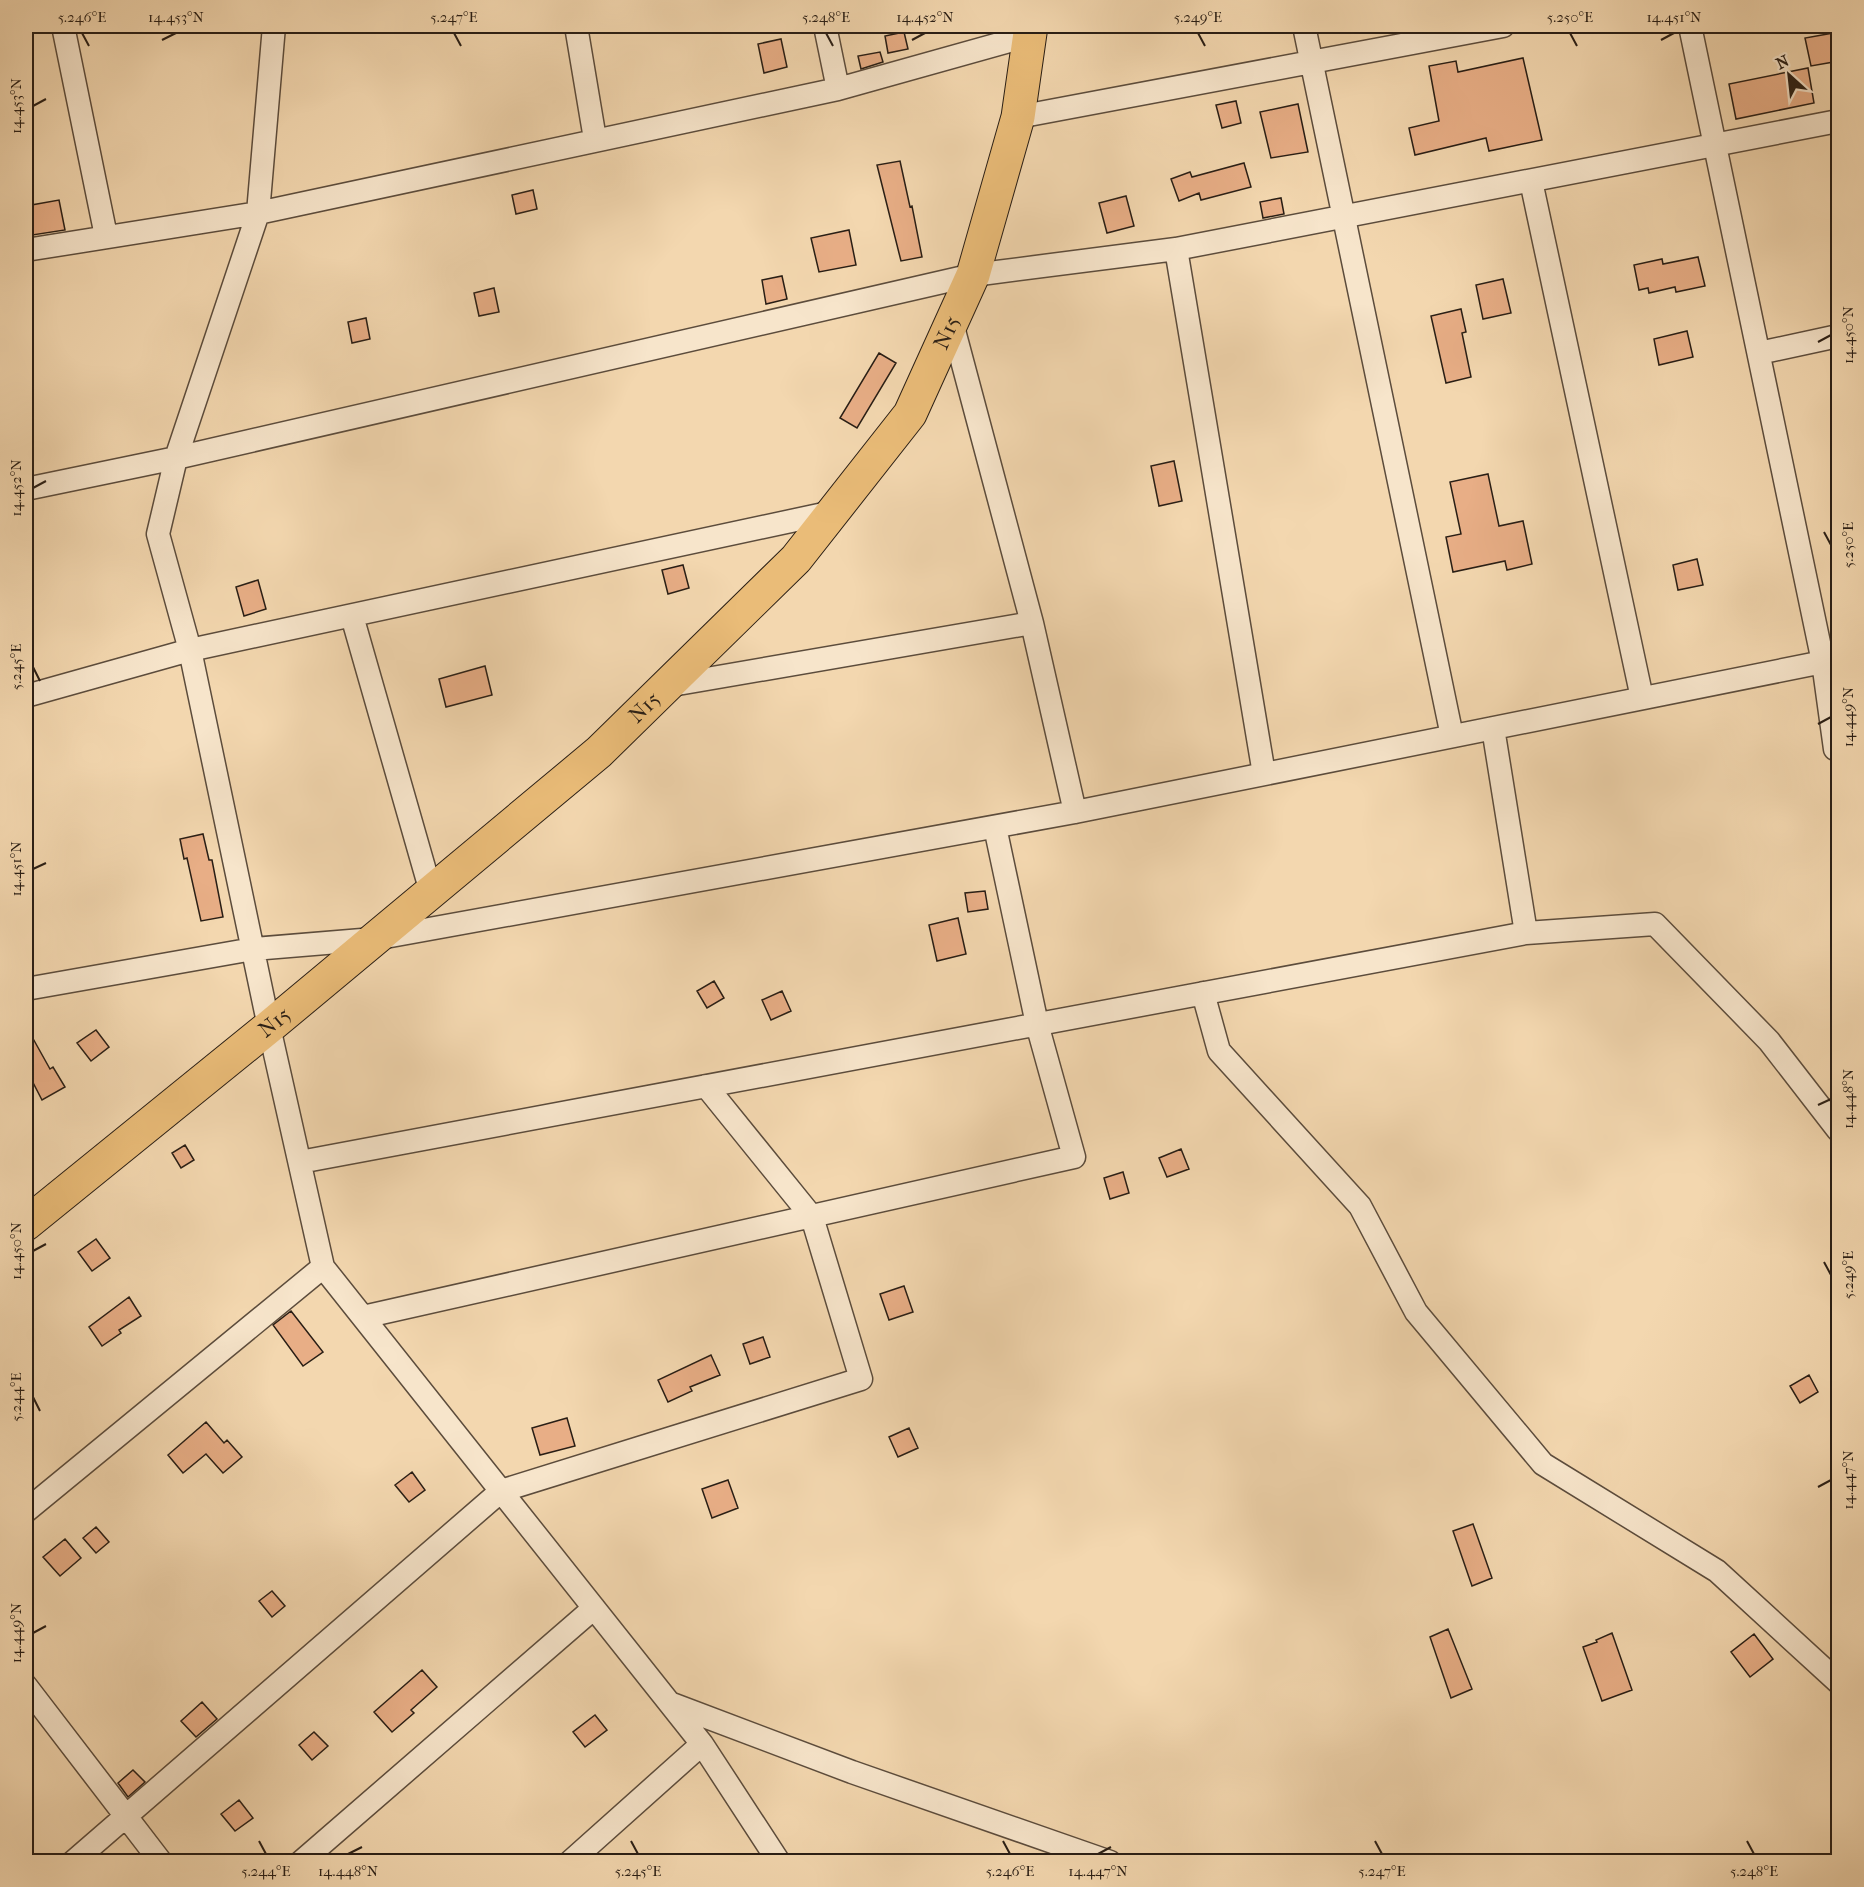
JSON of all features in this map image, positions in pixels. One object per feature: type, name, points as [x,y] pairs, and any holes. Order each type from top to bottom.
[{"type":"main road","name":"N15","points":[[26,1222],[269,1026],[599,752],[796,559],[910,414],[952,323],[973,275],[1018,117],[1031,30]]},
{"type":"street","points":[[63,26],[106,236]]},
{"type":"street","points":[[274,26],[258,213],[176,458],[158,534],[190,650],[269,1026],[323,1268],[702,1744],[779,1862]]},
{"type":"street","points":[[576,26],[595,139]]},
{"type":"street","points":[[825,26],[838,89]]},
{"type":"street","points":[[1304,26],[1452,736]]},
{"type":"street","points":[[1018,117],[1503,26]]},
{"type":"street","points":[[1690,26],[1759,352],[1831,660],[1835,749]]},
{"type":"street","points":[[26,250],[258,213],[595,139],[838,89],[1031,30]]},
{"type":"street","points":[[26,489],[176,458],[973,275],[1176,249],[1839,121]]},
{"type":"street","points":[[1531,181],[1642,698]]},
{"type":"street","points":[[1176,249],[1264,774]]},
{"type":"street","points":[[952,323],[1032,623],[1075,812]]},
{"type":"street","points":[[1759,352],[1839,336]]},
{"type":"street","points":[[26,696],[190,650],[833,512]]},
{"type":"street","points":[[352,616],[431,892]]},
{"type":"street","points":[[666,686],[1032,623]]},
{"type":"street","points":[[26,989],[253,949],[374,939],[1075,812],[1831,660]]},
{"type":"street","points":[[1493,728],[1526,933]]},
{"type":"street","points":[[363,1317],[1074,1157],[1037,1024],[995,826]]},
{"type":"street","points":[[300,1162],[1526,933],[1655,924],[1769,1041],[1839,1130]]},
{"type":"street","points":[[1203,993],[1219,1052],[1360,1206],[1416,1312],[1543,1464],[1717,1571],[1839,1682]]},
{"type":"street","points":[[73,1862],[501,1491],[861,1379],[812,1217],[706,1086]]},
{"type":"street","points":[[26,1511],[323,1268]]},
{"type":"street","points":[[301,1862],[594,1608]]},
{"type":"street","points":[[28,1696],[160,1862]]},
{"type":"street","points":[[670,1703],[852,1772],[1110,1862]]},
{"type":"street","points":[[577,1859],[702,1744]]},
{"type":"building","points":[[904,32],[908,49],[888,53],[885,36]]},
{"type":"building","points":[[1839,32],[1839,61],[1811,66],[1805,38]]},
{"type":"building","points":[[781,39],[787,67],[764,73],[758,44]]},
{"type":"building","points":[[880,52],[883,62],[861,69],[858,56]]},
{"type":"building","points":[[1523,58],[1542,140],[1489,151],[1486,138],[1415,155],[1409,128],[1439,121],[1429,66],[1456,61],[1458,72]]},
{"type":"building","points":[[1808,68],[1814,103],[1736,119],[1729,84]]},
{"type":"building","points":[[1236,101],[1241,123],[1222,128],[1216,105]]},
{"type":"building","points":[[1298,104],[1308,152],[1271,158],[1260,112]]},
{"type":"building","points":[[900,161],[922,257],[901,261],[877,165]]},
{"type":"building","points":[[1244,163],[1251,187],[1201,200],[1199,193],[1179,201],[1171,179],[1190,172],[1192,177]]},
{"type":"building","points":[[533,190],[537,209],[516,214],[512,195]]},
{"type":"building","points":[[1126,196],[1134,226],[1107,233],[1099,203]]},
{"type":"building","points":[[1281,198],[1284,214],[1263,218],[1260,202]]},
{"type":"building","points":[[59,200],[65,230],[26,236],[26,206]]},
{"type":"building","points":[[849,230],[856,265],[819,272],[811,238]]},
{"type":"building","points":[[1698,257],[1705,286],[1676,292],[1675,287],[1649,293],[1648,288],[1639,290],[1634,265],[1662,259],[1663,264]]},
{"type":"building","points":[[782,276],[787,299],[766,304],[762,280]]},
{"type":"building","points":[[1503,279],[1511,313],[1483,319],[1476,285]]},
{"type":"building","points":[[494,288],[499,312],[479,316],[474,293]]},
{"type":"building","points":[[1461,309],[1466,332],[1462,333],[1471,377],[1446,383],[1431,316]]},
{"type":"building","points":[[366,318],[370,339],[352,343],[348,322]]},
{"type":"building","points":[[1687,331],[1693,357],[1659,365],[1654,339]]},
{"type":"building","points":[[879,353],[896,363],[857,428],[840,418]]},
{"type":"building","points":[[1174,461],[1182,501],[1159,506],[1151,466]]},
{"type":"building","points":[[1488,474],[1499,526],[1523,521],[1532,564],[1507,570],[1505,561],[1453,572],[1446,537],[1461,534],[1450,482]]},
{"type":"building","points":[[1697,559],[1703,585],[1678,590],[1673,565]]},
{"type":"building","points":[[683,565],[689,588],[668,594],[662,570]]},
{"type":"building","points":[[258,580],[266,609],[244,616],[236,587]]},
{"type":"building","points":[[485,666],[492,695],[446,707],[439,679]]},
{"type":"building","points":[[203,834],[209,860],[212,860],[223,917],[201,921],[187,858],[184,859],[180,839]]},
{"type":"building","points":[[985,891],[988,909],[968,912],[965,893]]},
{"type":"building","points":[[958,918],[966,954],[937,961],[929,925]]},
{"type":"building","points":[[714,981],[724,998],[707,1008],[697,991]]},
{"type":"building","points":[[782,991],[791,1011],[771,1020],[762,1000]]},
{"type":"building","points":[[26,1026],[50,1069],[53,1067],[65,1087],[42,1100],[26,1069]]},
{"type":"building","points":[[96,1030],[109,1047],[91,1061],[77,1043]]},
{"type":"building","points":[[185,1145],[194,1160],[181,1168],[172,1153]]},
{"type":"building","points":[[1181,1149],[1189,1169],[1167,1177],[1159,1158]]},
{"type":"building","points":[[1123,1172],[1129,1193],[1110,1199],[1104,1178]]},
{"type":"building","points":[[96,1239],[110,1258],[92,1271],[78,1252]]},
{"type":"building","points":[[904,1286],[913,1312],[889,1320],[880,1294]]},
{"type":"building","points":[[129,1297],[141,1316],[119,1330],[121,1333],[102,1346],[89,1327]]},
{"type":"building","points":[[291,1311],[323,1352],[303,1366],[273,1325]]},
{"type":"building","points":[[763,1337],[770,1357],[750,1364],[743,1344]]},
{"type":"building","points":[[711,1355],[720,1375],[690,1387],[692,1391],[668,1402],[658,1380]]},
{"type":"building","points":[[1809,1375],[1818,1392],[1800,1403],[1790,1386]]},
{"type":"building","points":[[567,1418],[575,1446],[540,1455],[532,1428]]},
{"type":"building","points":[[206,1422],[224,1443],[227,1440],[242,1457],[223,1473],[206,1454],[183,1473],[168,1455]]},
{"type":"building","points":[[909,1428],[918,1448],[898,1457],[889,1437]]},
{"type":"building","points":[[412,1472],[425,1490],[409,1502],[395,1485]]},
{"type":"building","points":[[728,1480],[738,1508],[712,1518],[702,1489]]},
{"type":"building","points":[[1473,1524],[1492,1578],[1472,1586],[1453,1531]]},
{"type":"building","points":[[96,1527],[109,1542],[96,1553],[83,1538]]},
{"type":"building","points":[[65,1539],[81,1558],[60,1576],[43,1557]]},
{"type":"building","points":[[272,1591],[285,1606],[272,1617],[259,1601]]},
{"type":"building","points":[[1448,1629],[1472,1689],[1451,1698],[1430,1637]]},
{"type":"building","points":[[1612,1633],[1632,1690],[1602,1701],[1583,1647]]},
{"type":"building","points":[[1754,1634],[1773,1659],[1750,1677],[1731,1652]]},
{"type":"building","points":[[422,1670],[437,1687],[411,1710],[414,1713],[392,1732],[374,1712]]},
{"type":"building","points":[[202,1702],[217,1719],[196,1737],[181,1721]]},
{"type":"building","points":[[595,1715],[607,1730],[585,1747],[573,1732]]},
{"type":"building","points":[[314,1732],[328,1746],[312,1760],[299,1745]]},
{"type":"building","points":[[133,1770],[145,1782],[128,1797],[118,1783]]},
{"type":"building","points":[[239,1800],[253,1818],[235,1831],[221,1814]]}]
